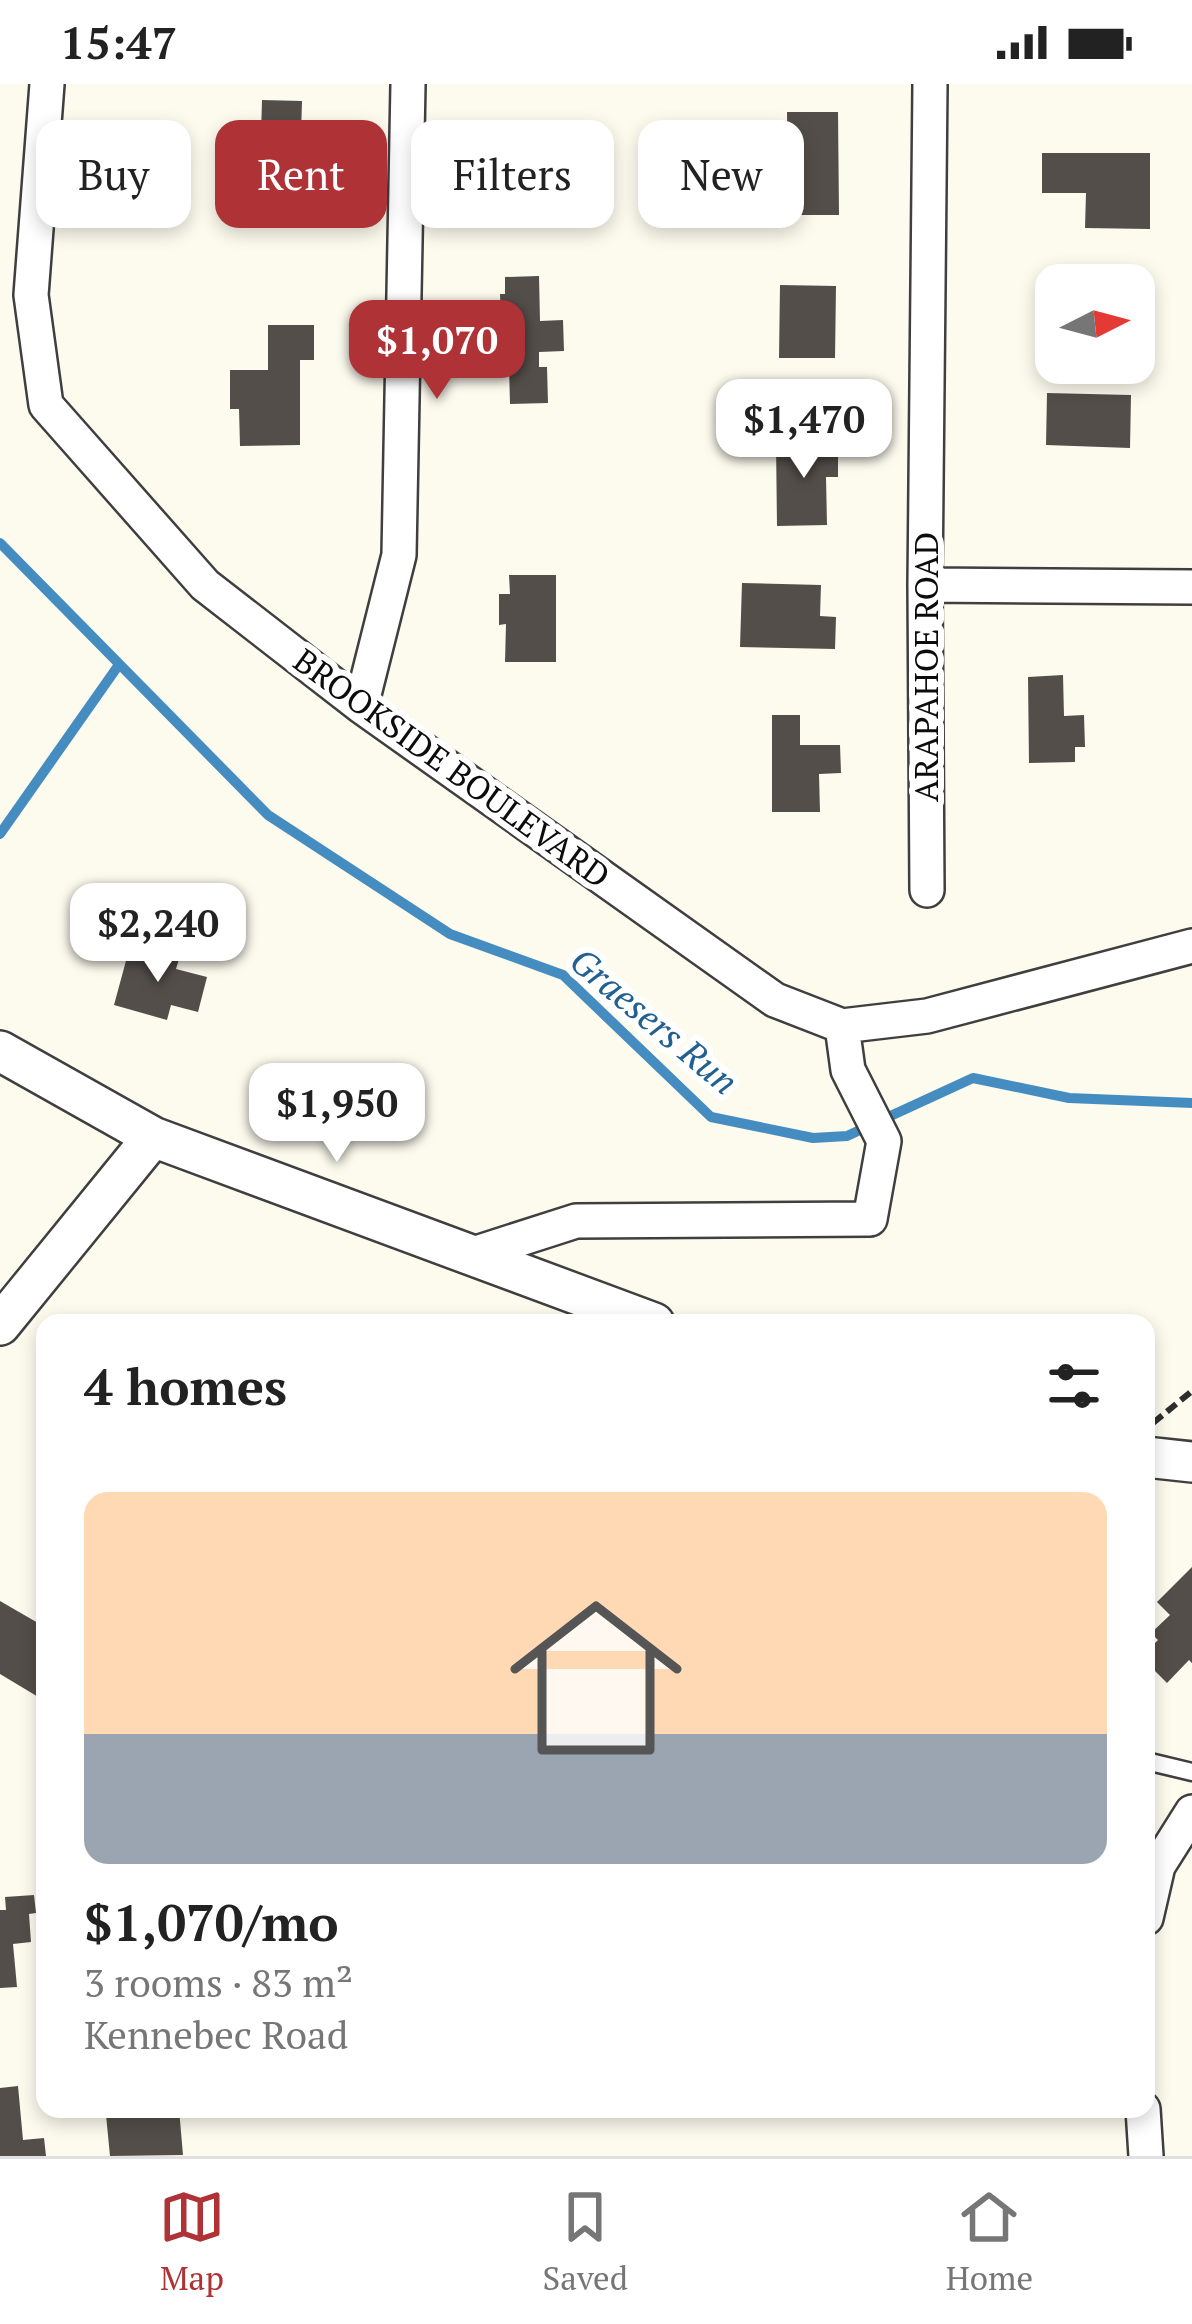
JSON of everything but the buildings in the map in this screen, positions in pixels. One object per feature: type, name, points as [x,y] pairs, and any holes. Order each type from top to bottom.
[{"type":"street","name":"BROOKSIDE BOULEVARD","points":[[47,84],[32,295],[46,405],[205,585],[362,706],[775,1000],[842,1026]]},
{"type":"street","points":[[362,706],[399,554],[408,84]]},
{"type":"street","name":"ARAPAHOE ROAD","points":[[927,890],[930,84]]},
{"type":"street","points":[[925,585],[1192,587]]},
{"type":"street","points":[[470,1255],[576,1221],[870,1219],[884,1141],[848,1070],[842,1026],[927,1016],[1192,946]]},
{"type":"street","points":[[0,1051],[154,1137],[630,1314]]},
{"type":"street","points":[[0,1324],[154,1137]]},
{"type":"street","points":[[1155,1457],[1192,1462]]},
{"type":"street","points":[[1155,1879],[1158,1866],[1192,1812]]},
{"type":"street","points":[[1144,2118],[1146,2156]]},
{"type":"lane","points":[[1155,1763],[1192,1772]]},
{"type":"path","points":[[1155,1422],[1192,1391]]},
{"type":"waterway","name":"Graesers Run","points":[[0,543],[268,815],[450,934],[563,975],[711,1117],[813,1138],[847,1136],[973,1078],[1069,1098],[1192,1103]]},
{"type":"waterway","points":[[0,834],[118,666]]}]
